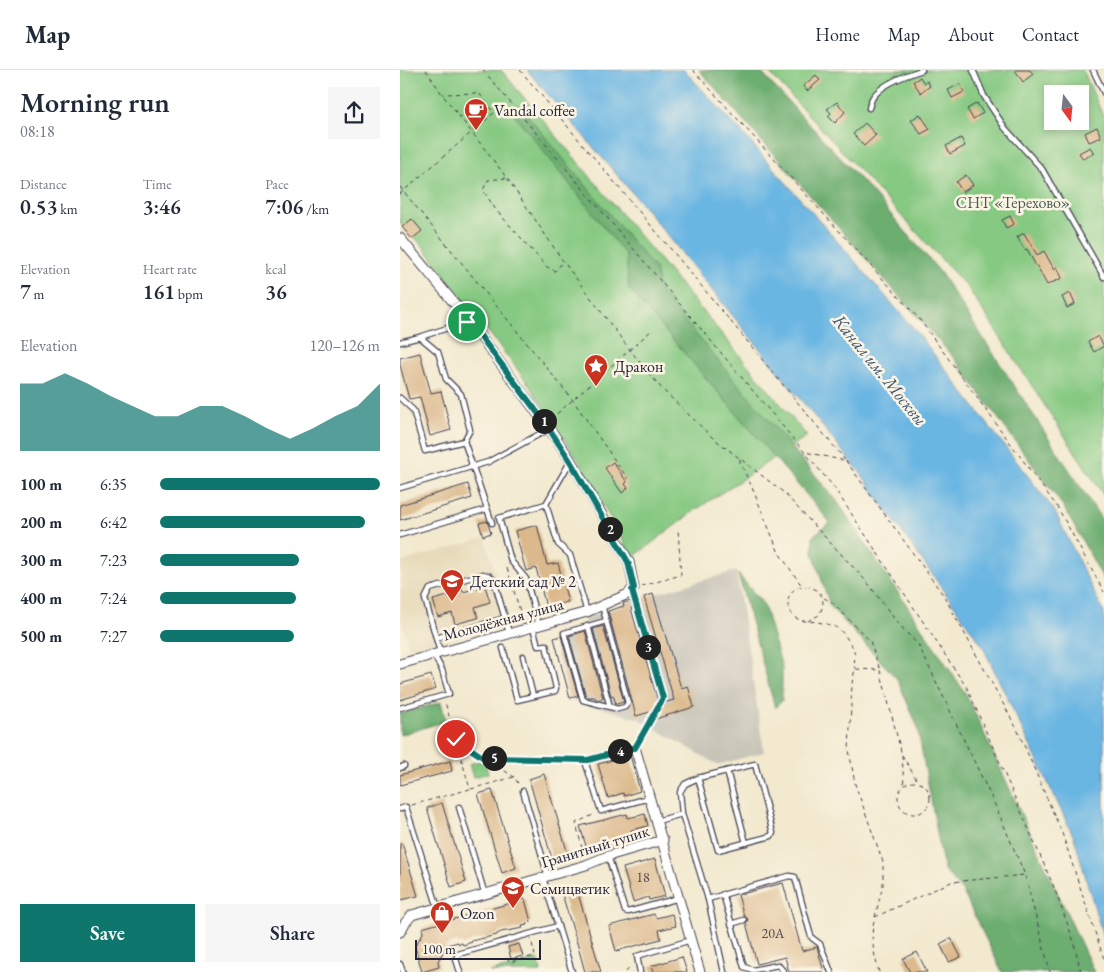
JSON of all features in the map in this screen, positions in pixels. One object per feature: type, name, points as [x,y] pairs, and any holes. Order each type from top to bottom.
[{"type":"street","points":[[400,238],[469,321],[549,425],[628,562],[633,589]]},
{"type":"street","name":"Молодёжная улица","points":[[400,664],[587,612],[628,594],[633,589]]},
{"type":"street","points":[[635,750],[663,840],[700,972]]},
{"type":"street","name":"Гранитный тупик","points":[[400,932],[412,915],[546,877],[663,840]]},
{"type":"lane","points":[[869,108],[873,97],[883,88],[922,70]]},
{"type":"lane","points":[[973,70],[984,96],[1005,128],[1042,169],[1104,277]]},
{"type":"lane","points":[[1094,70],[1104,93]]},
{"type":"lane","points":[[400,342],[469,321]]},
{"type":"lane","points":[[420,337],[438,352],[446,379],[461,394],[470,430],[464,441],[492,523]]},
{"type":"lane","points":[[400,398],[413,410],[424,451],[464,441]]},
{"type":"lane","points":[[400,488],[488,462],[549,425]]},
{"type":"lane","points":[[503,648],[516,699],[519,700],[554,691],[556,688],[546,645],[538,646],[533,628],[526,579],[511,561],[499,518],[546,504],[570,461]]},
{"type":"lane","points":[[546,504],[558,544],[570,555],[587,612]]},
{"type":"lane","points":[[400,535],[487,509]]},
{"type":"lane","points":[[400,708],[449,694],[442,670],[435,660],[436,638],[425,599],[430,589],[483,574],[490,576],[494,580],[509,633]]},
{"type":"lane","points":[[633,589],[663,698]]},
{"type":"lane","points":[[602,605],[628,703],[625,707],[618,709],[583,700],[564,633],[606,621]]},
{"type":"lane","points":[[436,638],[505,618]]},
{"type":"lane","points":[[588,626],[610,707]]},
{"type":"lane","points":[[523,656],[533,696]]},
{"type":"lane","points":[[635,750],[632,748],[588,760],[586,764],[600,811],[650,798]]},
{"type":"lane","points":[[698,778],[718,850],[772,836],[773,833],[756,766],[753,764],[698,778],[685,784],[680,792],[682,814],[708,899],[724,972]]},
{"type":"lane","points":[[727,771],[746,843]]},
{"type":"lane","points":[[524,791],[558,926],[572,972]]},
{"type":"lane","points":[[400,809],[406,807],[438,908]]},
{"type":"lane","points":[[458,807],[485,894]]},
{"type":"lane","points":[[657,822],[682,814]]},
{"type":"lane","points":[[608,856],[625,911],[628,912],[679,898]]},
{"type":"lane","points":[[708,899],[789,876],[795,877],[810,933],[812,938],[820,944],[832,972]]},
{"type":"lane","points":[[724,894],[744,967],[753,970],[778,965],[784,972]]},
{"type":"lane","points":[[732,924],[744,920]]},
{"type":"lane","points":[[460,972],[456,959],[458,954],[558,926]]},
{"type":"lane","points":[[640,972],[637,956],[691,940]]},
{"type":"lane","points":[[400,964],[403,972]]},
{"type":"path","points":[[426,70],[442,94],[507,178],[563,262],[662,389],[712,437],[783,492],[867,582],[896,621],[919,646],[996,807],[1025,874],[1050,972]]},
{"type":"path","points":[[483,70],[833,486],[967,688],[1053,885],[1073,939],[1081,972]]},
{"type":"path","points":[[520,70],[675,254],[846,462],[944,596],[1017,728],[1062,833],[1104,959]]},
{"type":"path","points":[[693,70],[920,320],[1058,508],[1104,592]]},
{"type":"path","points":[[400,194],[494,113],[479,93],[442,94]]},
{"type":"path","points":[[507,178],[488,180],[483,190],[496,210],[547,267],[555,271],[563,262]]},
{"type":"path","points":[[400,187],[572,400],[628,479]]},
{"type":"path","points":[[549,425],[572,400],[652,330]]},
{"type":"path","points":[[804,452],[846,462]]},
{"type":"path","points":[[740,459],[778,553],[802,586]]},
{"type":"path","points":[[633,589],[681,575],[678,529]]},
{"type":"path","points":[[506,565],[533,628]]},
{"type":"path","points":[[808,621],[819,615],[823,604],[822,598],[816,589],[811,586],[802,586],[795,589],[791,594],[788,604],[792,615],[797,619],[840,628],[854,649],[855,669],[850,711],[849,750],[855,784],[883,862],[883,885],[871,929],[879,972]]},
{"type":"path","points":[[822,598],[832,602],[870,641],[880,670],[902,755],[904,786]]},
{"type":"path","points":[[855,669],[880,670]]},
{"type":"path","points":[[443,696],[470,789]]},
{"type":"path","points":[[635,750],[663,698]]},
{"type":"path","points":[[456,739],[514,777],[524,791]]},
{"type":"path","points":[[902,755],[918,783]]},
{"type":"path","points":[[484,758],[588,760]]},
{"type":"path","points":[[406,807],[514,777]]},
{"type":"path","points":[[908,783],[918,783],[927,788],[930,798],[927,808],[918,814],[907,813],[900,806],[898,795],[908,783]]},
{"type":"path","points":[[586,865],[576,823],[600,811]]},
{"type":"path","points":[[875,917],[951,882],[1025,874]]},
{"type":"path","points":[[506,958],[510,962],[535,956],[530,934]]},
{"type":"path","points":[[626,972],[637,960]]},
{"type":"shaded area","name":"Детский сад № 2","points":[[485,538],[510,623],[410,652],[400,615],[400,589],[403,588],[400,579],[401,562]]},
{"type":"shaded area","points":[[736,571],[764,752],[718,765],[639,719],[569,699],[552,635],[586,626],[584,618],[623,606],[623,603]]},
{"type":"green space","points":[[400,70],[501,70],[807,436],[694,511],[632,558],[579,461],[527,382],[422,245],[400,223]]},
{"type":"green space","points":[[699,70],[759,70],[871,191],[940,272],[1104,523],[1104,580],[1063,506],[953,357]]},
{"type":"green space","name":"СНТ «Терехово»","points":[[767,70],[1083,70],[1104,118],[1104,496],[968,288]]},
{"type":"green space","points":[[522,109],[655,269],[660,292],[837,501],[966,694],[1094,972],[1002,972],[963,892],[944,870],[917,725],[897,679],[830,606],[813,553],[813,536],[830,522],[629,289],[626,255],[514,114]]},
{"type":"green space","points":[[738,574],[764,605],[782,667],[782,701],[775,708]]},
{"type":"green space","points":[[441,702],[446,721],[400,735],[400,714]]},
{"type":"green space","points":[[484,760],[488,773],[473,777],[469,764]]},
{"type":"green space","points":[[538,959],[541,972],[490,972]]},
{"type":"water","name":"Канал им. Москвы","points":[[527,70],[684,70],[745,136],[915,330],[1054,510],[1104,613],[1104,940],[1074,837],[982,645],[862,475],[647,210]]},
{"type":"building","points":[[1015,70],[1030,70],[1033,74],[1023,82]]},
{"type":"building","points":[[816,75],[820,80],[807,91],[803,86]]},
{"type":"building","points":[[920,77],[924,83],[927,81],[930,86],[921,93],[913,82]]},
{"type":"building","points":[[960,84],[964,92],[952,98],[948,90]]},
{"type":"building","points":[[837,102],[845,112],[835,123],[828,116],[831,113],[827,109]]},
{"type":"building","points":[[977,103],[983,113],[973,119],[967,109]]},
{"type":"building","points":[[920,114],[930,129],[921,134],[911,120]]},
{"type":"building","points":[[865,123],[876,135],[864,146],[853,134]]},
{"type":"building","points":[[1097,127],[1101,137],[1089,142],[1085,133]]},
{"type":"building","points":[[961,138],[965,146],[950,154],[946,146]]},
{"type":"building","points":[[1090,147],[1094,153],[1083,159],[1079,153]]},
{"type":"building","points":[[966,175],[973,185],[963,192],[956,182]]},
{"type":"building","points":[[1010,216],[1014,224],[1006,228],[1002,220]]},
{"type":"building","points":[[412,219],[422,231],[412,239],[402,227]]},
{"type":"building","points":[[1024,233],[1037,255],[1044,251],[1054,269],[1057,267],[1062,278],[1047,285],[1027,249],[1025,250],[1017,237]]},
{"type":"building","points":[[1070,293],[1075,304],[1067,308],[1062,297]]},
{"type":"building","points":[[1098,336],[1104,346],[1094,352],[1088,342]]},
{"type":"building","points":[[420,353],[431,393],[441,391],[451,430],[430,436],[420,397],[409,399],[400,365],[400,358]]},
{"type":"building","points":[[613,462],[627,482],[625,484],[628,488],[622,493],[605,468]]},
{"type":"building","points":[[468,484],[472,498],[400,520],[400,505]]},
{"type":"building","points":[[487,521],[491,533],[483,536],[479,523]]},
{"type":"building","points":[[537,525],[547,565],[558,563],[568,602],[546,607],[536,568],[526,571],[515,531]]},
{"type":"building","points":[[485,586],[490,602],[475,607],[478,618],[455,624],[452,613],[438,617],[433,600],[455,594],[453,591],[462,588],[463,592]]},
{"type":"building","points":[[653,594],[681,688],[688,686],[694,707],[652,720],[650,712],[636,716],[608,611],[624,606],[623,603],[631,601],[633,608],[631,608],[659,704],[674,700],[644,597]]},
{"type":"building","points":[[603,626],[624,702],[616,704],[613,695],[611,696],[593,629]]},
{"type":"building","points":[[585,631],[603,698],[598,700],[594,697],[586,697],[569,636]]},
{"type":"building","points":[[561,636],[578,696],[570,698],[554,638]]},
{"type":"building","points":[[431,675],[436,689],[400,700],[400,684]]},
{"type":"building","points":[[630,755],[640,791],[624,796],[623,793],[608,798],[598,764]]},
{"type":"building","points":[[450,761],[452,771],[400,785],[400,775]]},
{"type":"building","points":[[544,774],[568,854],[552,859],[529,779]]},
{"type":"building","points":[[492,790],[516,868],[502,873],[478,794]]},
{"type":"building","points":[[442,803],[466,882],[451,887],[427,808]]},
{"type":"building","points":[[627,814],[628,818],[645,814],[648,826],[631,830],[634,841],[588,853],[580,826]]},
{"type":"building","points":[[402,843],[418,896],[401,900],[400,844]]},
{"type":"building","points":[[655,859],[665,896],[649,900],[648,897],[633,902],[623,868]]},
{"type":"building","points":[[783,883],[802,951],[817,947],[824,972],[789,972],[785,957],[757,964],[746,923],[748,919],[744,916],[738,895]]},
{"type":"building","points":[[577,890],[601,972],[585,972],[562,894]]},
{"type":"building","points":[[525,899],[531,922],[522,926],[523,928],[501,932],[497,935],[471,941],[463,945],[458,942],[447,945],[438,961],[439,967],[422,972],[415,946],[423,933],[422,928]]},
{"type":"building","points":[[654,914],[656,918],[672,914],[676,926],[659,930],[661,939],[616,951],[609,926]]},
{"type":"building","points":[[951,938],[961,957],[949,962],[940,944]]},
{"type":"building","points":[[519,944],[523,956],[511,959],[508,947]]},
{"type":"building","points":[[917,952],[927,972],[910,972],[903,959]]},
{"type":"building","points":[[682,957],[687,972],[653,972],[651,966]]},
{"type":"place","name":"Vandal coffee","points":[[476,131]]},
{"type":"place","name":"Дракон","points":[[596,387]]},
{"type":"place","name":"Детский сад № 2","points":[[452,602]]},
{"type":"place","name":"Семицветик","points":[[513,909]]},
{"type":"place","name":"Ozon","points":[[442,934]]},
{"type":"route","points":[[456,739],[484,758],[573,758],[588,760],[635,748],[663,698],[632,590],[634,588],[628,562],[555,437],[469,321],[467,322]]}]
